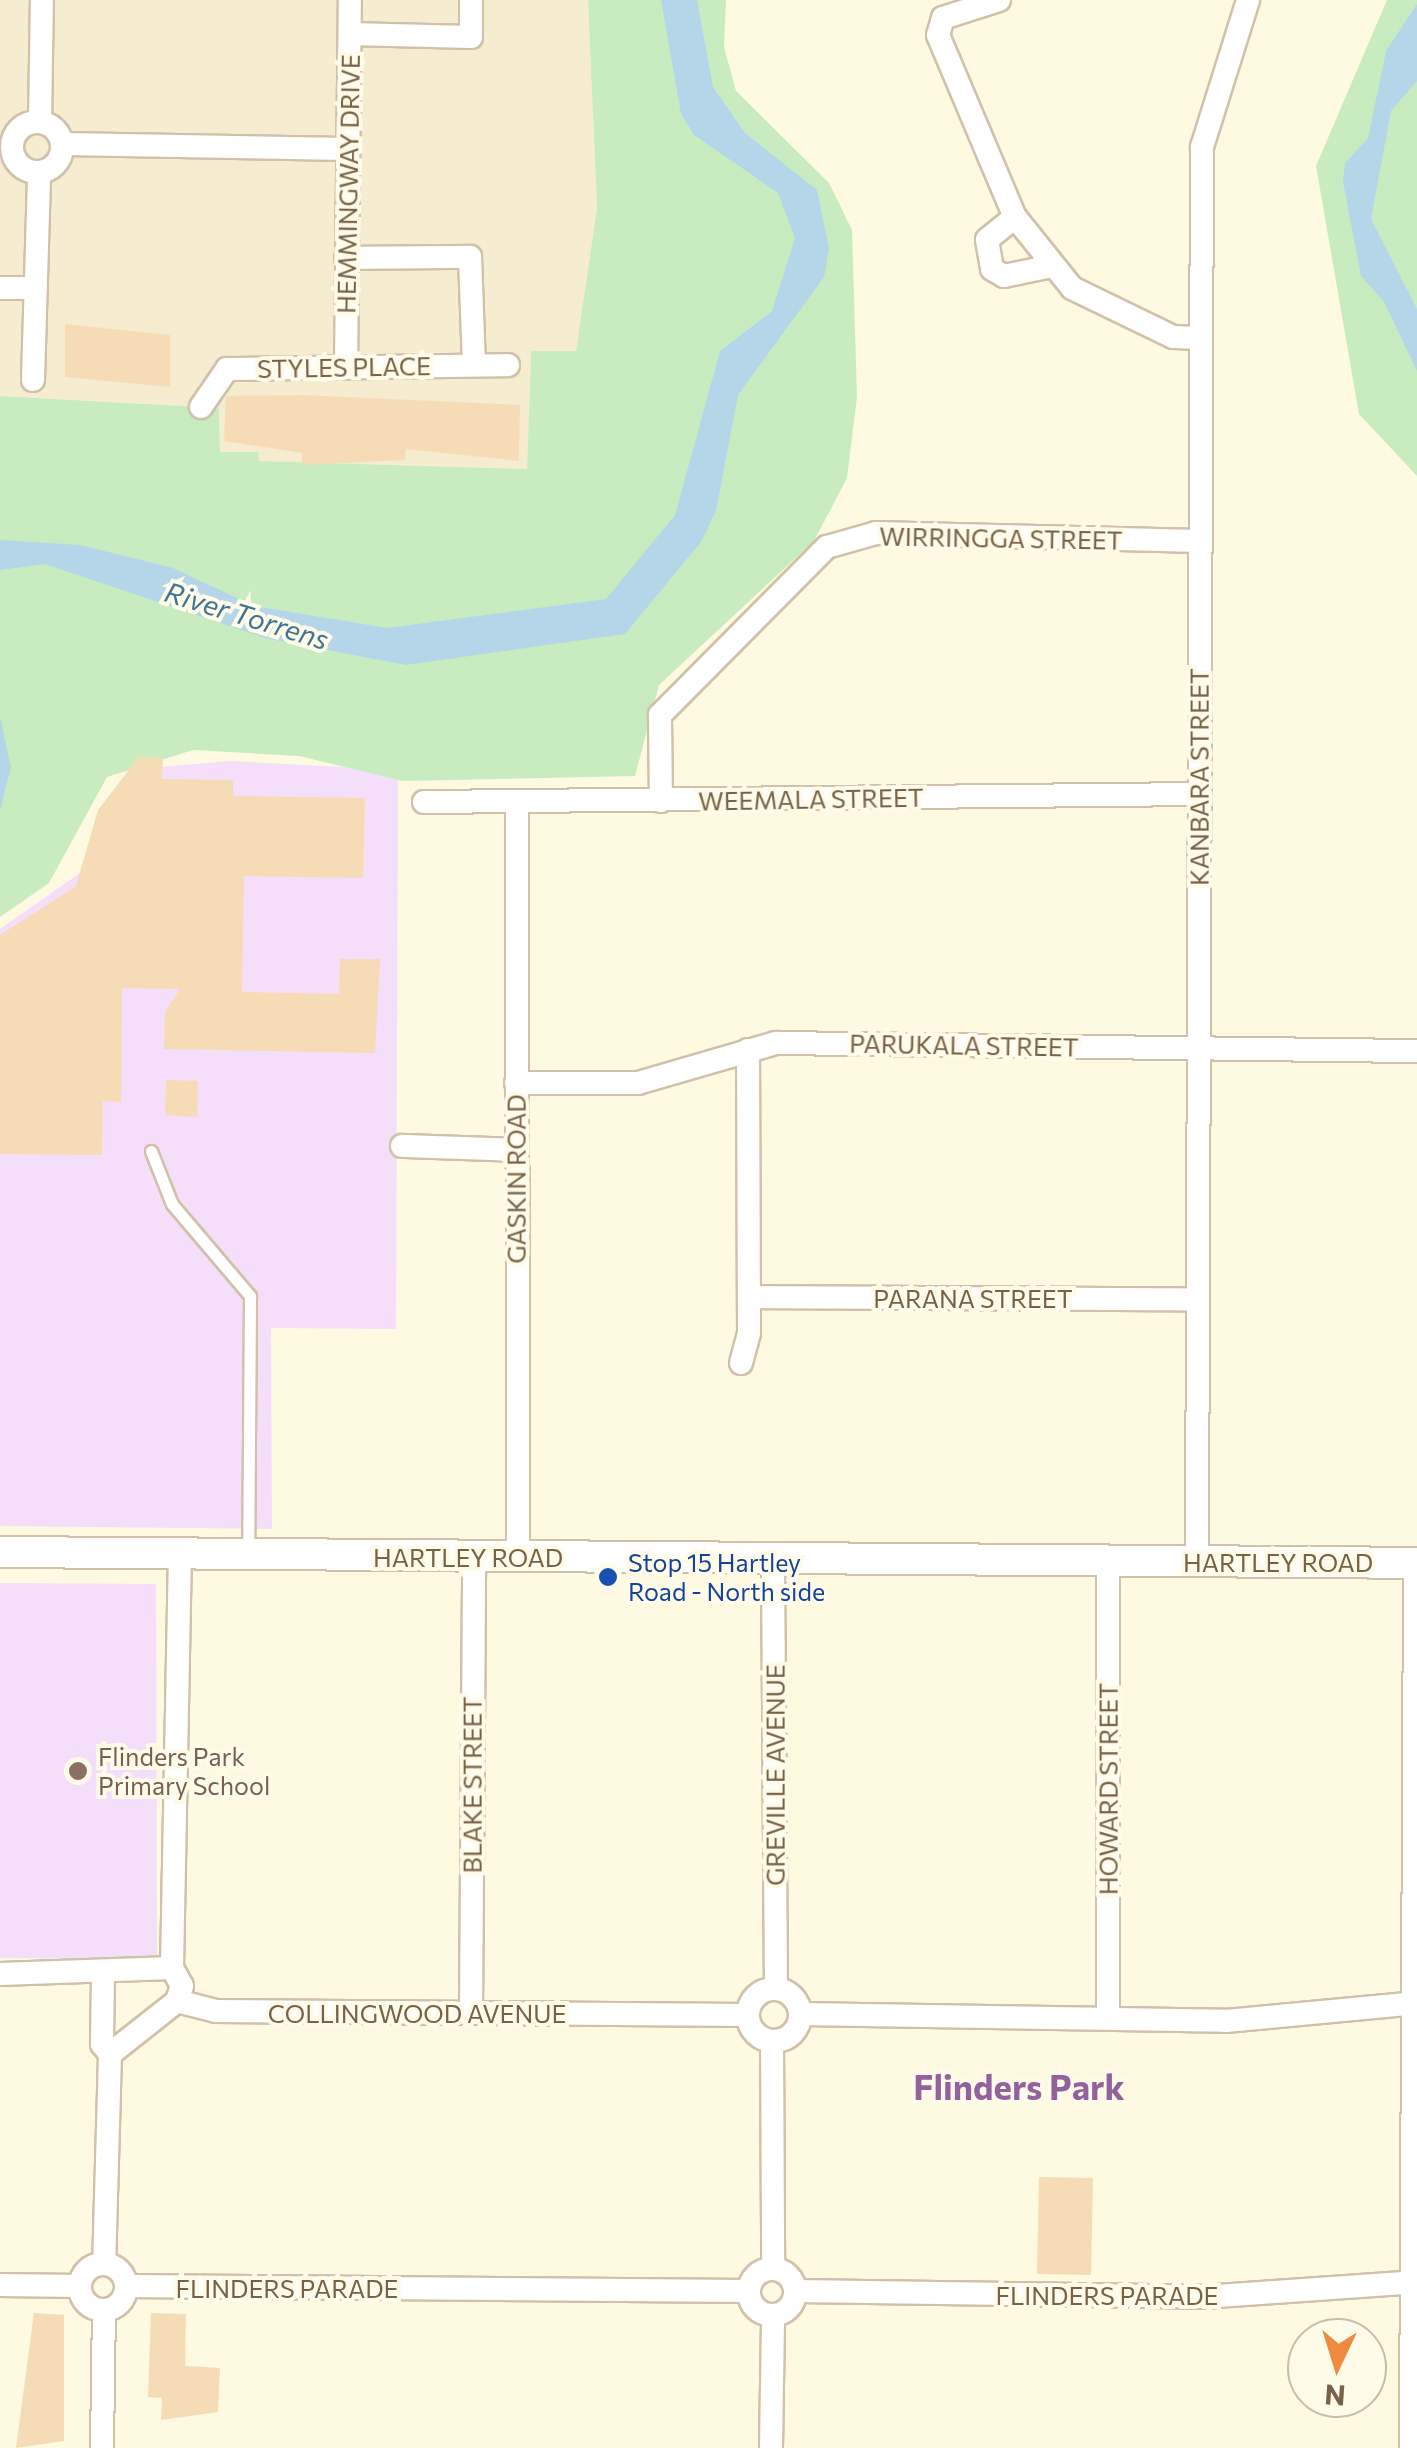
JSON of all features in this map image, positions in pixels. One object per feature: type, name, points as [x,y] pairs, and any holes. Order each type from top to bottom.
[{"type":"street","points":[[42,0],[40,122],[62,144],[349,148]]},
{"type":"street","name":"HEMMINGWAY DRIVE","points":[[346,368],[350,0]]},
{"type":"street","points":[[350,34],[471,37],[472,0]]},
{"type":"street","points":[[999,0],[943,18],[938,35],[1015,217],[1047,267],[1104,306],[1199,338]]},
{"type":"street","name":"KANBARA STREET","points":[[1197,1561],[1202,147],[1244,1]]},
{"type":"street","points":[[39,172],[7,147],[40,122]]},
{"type":"street","points":[[39,172],[59,160],[62,144]]},
{"type":"street","points":[[33,380],[39,172]]},
{"type":"street","points":[[1015,217],[987,240],[992,268],[1004,276],[1047,267]]},
{"type":"street","points":[[346,258],[470,257],[474,365]]},
{"type":"street","points":[[0,288],[36,288]]},
{"type":"street","name":"STYLES PLACE","points":[[201,407],[227,368],[508,365]]},
{"type":"street","name":"WIRRINGGA STREET","points":[[661,800],[660,715],[827,547],[876,534],[1199,541]]},
{"type":"street","name":"WEEMALA STREET","points":[[424,802],[1198,794]]},
{"type":"street","name":"GASKIN ROAD","points":[[517,802],[518,1557]]},
{"type":"street","name":"PARUKALA STREET","points":[[516,1083],[638,1083],[776,1043],[1417,1051]]},
{"type":"street","points":[[741,1363],[750,1297],[748,1050]]},
{"type":"street","points":[[402,1146],[516,1150]]},
{"type":"street","name":"PARANA STREET","points":[[750,1297],[1196,1299]]},
{"type":"street","name":"HARTLEY ROAD","points":[[0,1552],[1416,1563]]},
{"type":"street","points":[[110,2054],[177,2001],[182,1986],[172,1968],[180,1556]]},
{"type":"street","name":"BLAKE STREET","points":[[470,2014],[474,1556]]},
{"type":"street","name":"GREVILLE AVENUE","points":[[773,1560],[776,1990]]},
{"type":"street","name":"HOWARD STREET","points":[[1108,1562],[1108,2016]]},
{"type":"street","points":[[1411,2448],[1416,1563]]},
{"type":"street","points":[[0,1974],[103,1978],[172,1968]]},
{"type":"street","points":[[102,2448],[104,2310],[126,2286],[104,2264],[110,2054],[102,2044],[103,1978]]},
{"type":"street","points":[[800,2014],[792,2034],[772,2042],[754,2033],[748,2015],[755,1998],[776,1990],[800,2014],[1108,2016],[1226,2021],[1415,2003]]},
{"type":"street","name":"COLLINGWOOD AVENUE","points":[[177,2001],[216,2011],[748,2015]]},
{"type":"street","points":[[772,2042],[774,2268],[796,2292],[773,2315],[772,2448]]},
{"type":"street","points":[[104,2264],[86,2271],[79,2286],[85,2302],[104,2310]]},
{"type":"street","points":[[773,2315],[754,2307],[748,2291],[755,2276],[774,2268]]},
{"type":"street","name":"FLINDERS PARADE","points":[[796,2292],[1203,2297],[1414,2282]]},
{"type":"street","points":[[0,2286],[79,2286]]},
{"type":"street","name":"FLINDERS PARADE","points":[[126,2286],[748,2291]]},
{"type":"lane","points":[[150,1151],[172,1204],[250,1296],[248,1555]]},
{"type":"shaded area","points":[[0,0],[588,0],[597,208],[576,351],[531,352],[527,469],[258,461],[257,452],[220,452],[219,408],[0,396]]},
{"type":"shaded area","points":[[229,761],[398,770],[396,1329],[271,1328],[272,1529],[0,1526],[0,929],[80,873],[139,769]]},
{"type":"shaded area","name":"Flinders Park Primary School","points":[[0,1583],[156,1584],[157,1959],[0,1958]]},
{"type":"green space","points":[[588,0],[726,0],[724,47],[736,91],[829,183],[852,230],[857,397],[847,478],[814,541],[659,685],[635,776],[403,781],[299,756],[193,750],[107,777],[49,883],[0,917],[0,396],[219,408],[220,452],[258,452],[259,461],[527,469],[531,351],[576,351],[597,208]]},
{"type":"green space","points":[[1387,0],[1417,0],[1417,476],[1359,414],[1316,166]]},
{"type":"water","name":"River Torrens","points":[[661,0],[697,0],[713,87],[745,133],[817,190],[829,248],[824,277],[738,395],[716,511],[701,542],[625,634],[406,665],[265,638],[45,564],[0,570],[0,540],[80,545],[173,568],[254,606],[387,628],[606,599],[675,515],[720,351],[772,311],[795,238],[778,193],[694,135],[681,114]]},
{"type":"water","points":[[1417,4],[1417,81],[1391,111],[1371,219],[1417,309],[1417,371],[1384,302],[1361,276],[1343,182],[1345,163],[1368,138],[1386,51]]},
{"type":"water","points":[[0,717],[11,767],[0,811]]},
{"type":"building","points":[[65,324],[170,335],[170,387],[65,377]]},
{"type":"building","points":[[303,395],[520,405],[519,461],[406,449],[405,460],[302,465],[302,453],[224,441],[226,396]]},
{"type":"building","points":[[139,757],[163,758],[162,779],[233,780],[233,796],[365,798],[363,878],[244,876],[242,992],[339,994],[340,959],[380,959],[375,1053],[164,1049],[165,1012],[180,989],[122,988],[121,1102],[103,1101],[102,1155],[0,1154],[0,935],[76,886],[98,810]]},
{"type":"building","points":[[166,1080],[198,1081],[197,1117],[165,1115]]},
{"type":"building","points":[[1039,2177],[1093,2178],[1091,2275],[1037,2274]]},
{"type":"building","points":[[34,2313],[64,2315],[64,2441],[16,2448]]},
{"type":"building","points":[[151,2313],[186,2314],[185,2366],[220,2368],[218,2412],[161,2420],[162,2398],[148,2397]]},
{"type":"place","name":"Stop 15 Hartley Road - North side","points":[[608,1577]]},
{"type":"place","name":"Flinders Park Primary School","points":[[78,1771]]},
{"type":"district","name":"Flinders Park","points":[[1019,2086]]}]
